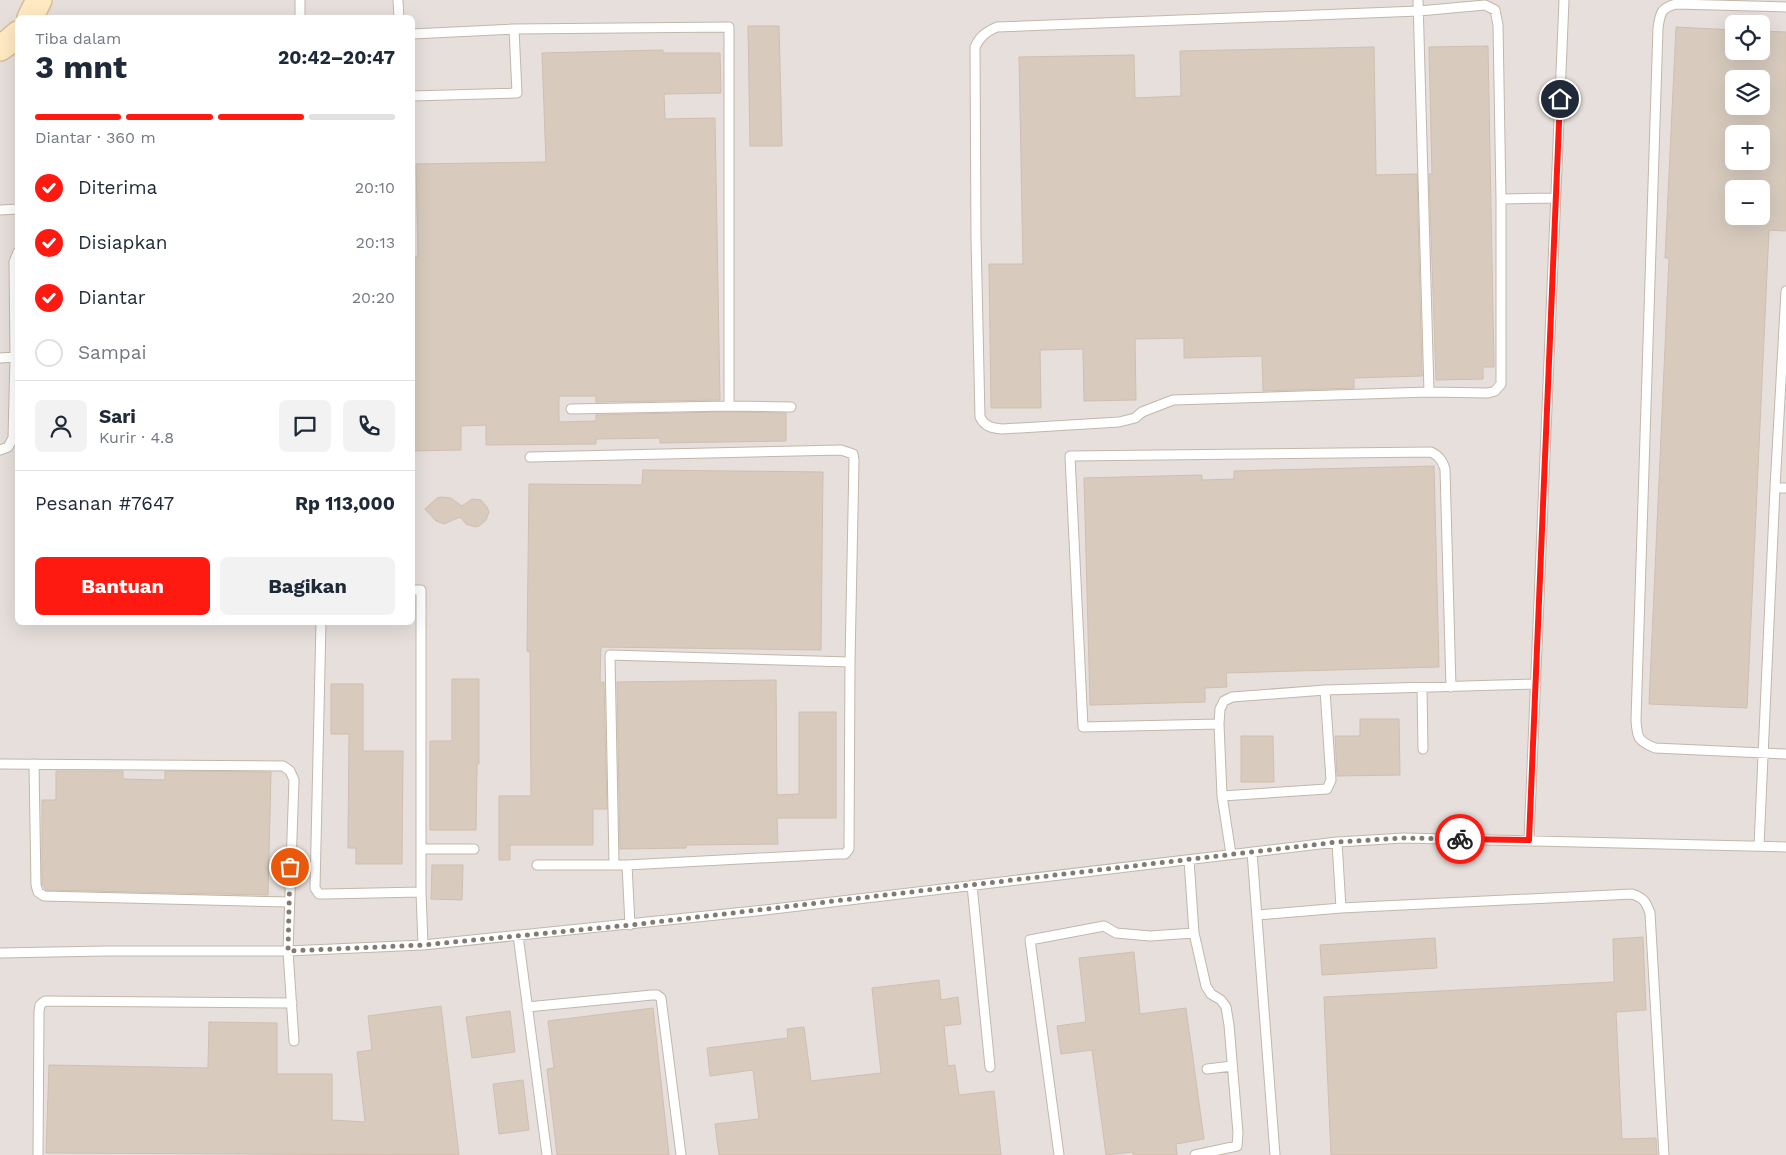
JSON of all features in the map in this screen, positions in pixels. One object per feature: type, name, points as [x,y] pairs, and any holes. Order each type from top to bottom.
[{"type":"street","points":[[0,48],[15,36]]},
{"type":"lane","points":[[300,0],[300,15]]},
{"type":"lane","points":[[398,0],[399,15]]},
{"type":"lane","points":[[1418,0],[1429,392]]},
{"type":"lane","points":[[1529,840],[1564,0]]},
{"type":"lane","points":[[1786,7],[1676,4],[1666,7],[1660,14],[1658,28],[1636,720],[1637,734],[1642,742],[1655,748],[1786,754]]},
{"type":"lane","points":[[1485,5],[1495,10],[1498,25],[1501,199],[1501,384],[1495,390],[1488,393],[1429,392],[1172,400],[1142,412],[1134,418],[1120,422],[1002,429],[990,428],[983,423],[980,417],[976,248],[975,47],[987,31],[997,26],[1419,11],[1485,5]]},
{"type":"lane","points":[[415,34],[514,29],[729,27],[729,406]]},
{"type":"lane","points":[[415,96],[517,93],[514,29]]},
{"type":"lane","points":[[1501,199],[1555,198]]},
{"type":"lane","points":[[0,210],[15,209]]},
{"type":"lane","points":[[15,255],[15,310]]},
{"type":"lane","points":[[1758,846],[1786,291]]},
{"type":"lane","points":[[0,358],[15,357]]},
{"type":"lane","points":[[0,450],[8,447],[13,438],[15,384]]},
{"type":"lane","points":[[571,409],[729,406],[791,407]]},
{"type":"lane","points":[[530,457],[840,450],[852,454],[854,460],[849,849],[845,854],[627,865],[537,865]]},
{"type":"lane","points":[[1219,724],[1083,727],[1070,456],[1431,452],[1438,456],[1443,461],[1445,469],[1451,686]]},
{"type":"lane","points":[[1775,488],[1786,488]]},
{"type":"lane","points":[[415,590],[421,590],[421,892],[423,945]]},
{"type":"lane","points":[[321,625],[316,888],[319,894],[421,892]]},
{"type":"lane","points":[[614,864],[610,655],[850,662]]},
{"type":"lane","points":[[1231,854],[1222,796],[1219,724],[1220,709],[1224,701],[1232,697],[1325,690],[1536,684]]},
{"type":"lane","points":[[1422,688],[1423,749]]},
{"type":"lane","points":[[1222,796],[1327,789],[1331,780],[1325,690]]},
{"type":"lane","points":[[0,764],[283,766],[290,771],[294,780],[288,951],[294,1041]]},
{"type":"lane","points":[[34,764],[36,885],[38,892],[44,896],[289,902]]},
{"type":"lane","points":[[0,953],[288,951],[423,945],[630,925],[1337,842],[1404,838],[1786,847]]},
{"type":"lane","points":[[1337,842],[1341,908]]},
{"type":"lane","points":[[422,849],[474,848]]},
{"type":"lane","points":[[1252,852],[1275,1155]]},
{"type":"lane","points":[[1189,860],[1194,933],[1206,986],[1211,994],[1221,1000],[1226,1007],[1238,1133],[1237,1146],[1195,1155]]},
{"type":"lane","points":[[627,865],[630,925]]},
{"type":"lane","points":[[972,885],[990,1067]]},
{"type":"lane","points":[[1258,915],[1341,908],[1632,894],[1642,897],[1650,913],[1664,1155]]},
{"type":"lane","points":[[1059,1155],[1030,940],[1104,926],[1116,933],[1150,936],[1194,933]]},
{"type":"lane","points":[[518,936],[547,1155]]},
{"type":"lane","points":[[527,1007],[652,995],[657,995],[661,998],[681,1155]]},
{"type":"lane","points":[[38,1155],[39,1011],[40,1005],[45,1001],[292,1003]]},
{"type":"lane","points":[[1207,1069],[1232,1066]]},
{"type":"shaded area","points":[[0,0],[1786,0],[1786,1155],[0,1155]]},
{"type":"building","points":[[748,26],[779,26],[782,146],[750,146]]},
{"type":"building","points":[[1676,27],[1725,30],[1725,60],[1770,60],[1770,31],[1786,32],[1786,231],[1769,230],[1747,708],[1649,704],[1669,258],[1665,258]]},
{"type":"building","points":[[1488,46],[1494,367],[1483,367],[1483,379],[1436,380],[1429,174],[1432,174],[1429,47]]},
{"type":"building","points":[[1374,47],[1376,175],[1417,174],[1422,376],[1354,378],[1354,388],[1263,391],[1262,356],[1184,358],[1184,338],[1135,339],[1136,400],[1084,401],[1083,349],[1040,350],[1041,408],[991,408],[989,264],[1023,264],[1019,57],[1134,55],[1135,98],[1181,96],[1180,51]]},
{"type":"building","points":[[663,50],[663,53],[720,53],[721,93],[664,94],[665,119],[715,118],[720,400],[596,402],[596,396],[559,396],[559,422],[596,421],[596,415],[720,412],[786,413],[786,441],[660,443],[660,438],[596,439],[596,444],[486,445],[486,425],[461,426],[461,450],[415,451],[415,256],[418,256],[416,164],[546,162],[542,53]]},
{"type":"building","points":[[1434,466],[1439,667],[1226,673],[1227,687],[1205,688],[1205,702],[1090,705],[1084,478],[1202,475],[1202,480],[1234,479],[1234,471]]},
{"type":"building","points":[[643,470],[823,472],[821,650],[601,647],[600,682],[604,682],[607,809],[593,809],[593,845],[510,845],[510,860],[499,860],[499,796],[531,796],[530,652],[527,651],[529,484],[642,485]]},
{"type":"building","points":[[437,498],[451,498],[462,506],[472,499],[481,500],[489,512],[486,520],[475,527],[466,524],[460,517],[444,524],[436,521],[425,509]]},
{"type":"building","points":[[452,679],[479,679],[479,764],[477,764],[476,830],[430,830],[430,741],[452,741]]},
{"type":"building","points":[[776,680],[777,795],[799,794],[799,712],[836,712],[836,818],[777,818],[778,844],[686,845],[686,848],[620,849],[617,682]]},
{"type":"building","points":[[331,684],[363,684],[363,751],[403,751],[402,864],[356,864],[356,848],[348,848],[349,734],[331,734]]},
{"type":"building","points":[[1360,719],[1399,719],[1400,775],[1337,776],[1335,736],[1360,736]]},
{"type":"building","points":[[1241,736],[1273,736],[1274,782],[1241,782]]},
{"type":"building","points":[[56,771],[123,771],[123,779],[165,780],[165,771],[271,772],[268,895],[46,890],[42,884],[42,800],[56,800]]},
{"type":"building","points":[[432,865],[463,865],[462,900],[431,899]]},
{"type":"building","points":[[1643,937],[1646,1010],[1616,1012],[1622,1139],[1656,1138],[1657,1155],[1331,1155],[1324,997],[1614,982],[1613,939]]},
{"type":"building","points":[[1435,938],[1437,968],[1322,975],[1320,945]]},
{"type":"building","points":[[1134,952],[1140,1014],[1186,1008],[1204,1139],[1176,1144],[1177,1155],[1133,1155],[1133,1152],[1106,1155],[1092,1050],[1061,1054],[1057,1026],[1086,1022],[1079,958]]},
{"type":"building","points":[[939,980],[941,1000],[958,997],[961,1024],[944,1026],[948,1066],[955,1065],[959,1095],[994,1091],[1001,1155],[719,1155],[715,1124],[759,1119],[753,1070],[710,1076],[707,1048],[788,1038],[787,1029],[804,1027],[811,1081],[881,1073],[872,988]]},
{"type":"building","points":[[441,1006],[459,1155],[46,1153],[49,1065],[208,1068],[209,1022],[277,1023],[277,1074],[332,1074],[332,1120],[365,1122],[357,1052],[372,1050],[368,1016]]},
{"type":"building","points":[[653,1008],[669,1155],[557,1155],[547,1069],[554,1068],[548,1021]]},
{"type":"building","points":[[510,1011],[515,1052],[472,1058],[466,1017]]},
{"type":"building","points":[[523,1080],[529,1130],[499,1134],[493,1084]]},
{"type":"way so far","points":[[290,867],[288,951],[423,945],[630,925],[1337,842],[1404,838],[1460,839]]},
{"type":"route","points":[[1460,839],[1529,840],[1560,99]]}]
